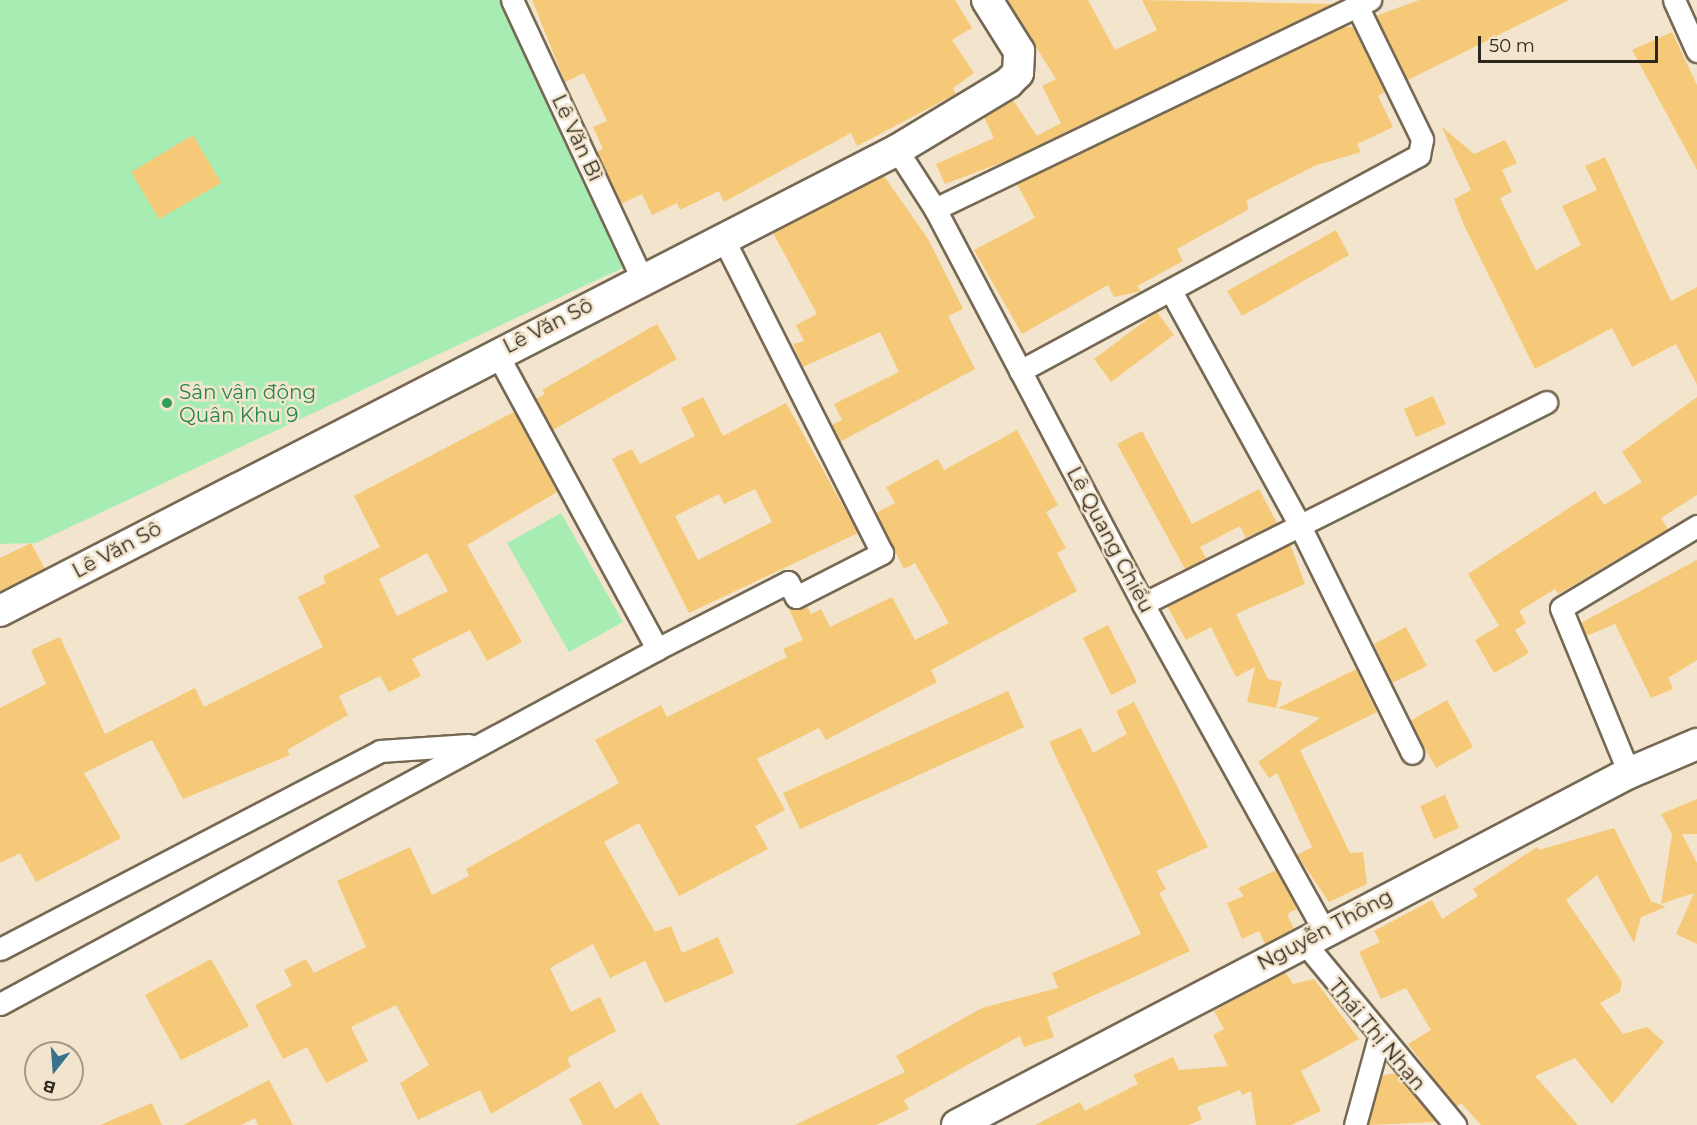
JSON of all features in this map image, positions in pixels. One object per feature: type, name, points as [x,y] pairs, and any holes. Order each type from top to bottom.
[{"type":"street","name":"Lê Văn Sô","points":[[0,611],[641,277],[897,150],[1018,73],[1019,51],[987,0]]},
{"type":"street","points":[[1674,0],[1697,51]]},
{"type":"street","name":"Lê Văn Bì","points":[[516,1],[641,277]]},
{"type":"street","points":[[935,209],[1363,3],[1422,149],[1171,291],[1020,371]]},
{"type":"street","name":"Lê Quang Chiểu","points":[[897,150],[935,209],[1314,935]]},
{"type":"street","points":[[0,1004],[398,792],[473,745],[788,582],[796,597],[882,554],[722,236]]},
{"type":"street","points":[[1171,291],[1300,526],[1412,753]]},
{"type":"street","points":[[496,352],[657,649]]},
{"type":"street","points":[[1143,604],[1546,402]]},
{"type":"street","points":[[1629,772],[1561,608],[1697,526]]},
{"type":"street","name":"Nguyễn Thông","points":[[957,1125],[1314,935],[1629,772],[1697,744]]},
{"type":"street","points":[[0,949],[380,751],[473,745]]},
{"type":"street","name":"Thái Thị Nhạn","points":[[1314,935],[1379,1037],[1455,1125]]},
{"type":"street","points":[[1355,1125],[1379,1037]]},
{"type":"green space","name":"Sân vận động Quân Khu 9","points":[[0,0],[508,0],[633,263],[36,543],[0,544]]},
{"type":"green space","points":[[561,513],[623,622],[569,652],[507,543]]},
{"type":"building","points":[[532,0],[955,0],[972,28],[952,40],[974,73],[953,88],[956,94],[857,146],[851,133],[724,202],[719,191],[680,210],[677,203],[652,215],[642,194],[621,204],[597,152],[603,149],[593,127],[607,121],[584,73],[565,82]]},
{"type":"building","points":[[1007,0],[1088,0],[1115,50],[1157,30],[1142,0],[1333,4],[1006,161],[945,184],[936,164],[994,138],[984,117],[1013,100],[1037,136],[1061,123],[1042,86],[1056,79]]},
{"type":"building","points":[[1419,0],[1569,0],[1408,80],[1376,16]]},
{"type":"building","points":[[1344,27],[1353,27],[1385,92],[1378,96],[1393,127],[1357,144],[1361,152],[1314,166],[1246,201],[1249,209],[1177,249],[1183,261],[1137,286],[1141,291],[1114,297],[1108,285],[1022,334],[974,250],[1035,218],[1017,184]]},
{"type":"building","points":[[1672,32],[1697,85],[1697,170],[1632,50]]},
{"type":"building","points":[[1441,126],[1474,154],[1505,140],[1517,163],[1502,170],[1512,192],[1500,198],[1536,270],[1581,245],[1562,206],[1597,190],[1585,166],[1605,157],[1671,301],[1697,287],[1697,385],[1676,344],[1632,367],[1612,328],[1535,369],[1463,223],[1454,199],[1471,190]]},
{"type":"building","points":[[193,135],[221,183],[159,219],[131,172]]},
{"type":"building","points":[[884,176],[928,239],[963,309],[948,316],[975,369],[840,442],[832,425],[842,420],[834,404],[899,372],[880,332],[803,367],[793,344],[804,341],[796,325],[817,314],[773,233]]},
{"type":"building","points":[[1336,230],[1349,255],[1242,316],[1227,291]]},
{"type":"building","points":[[1157,312],[1174,335],[1111,382],[1094,359]]},
{"type":"building","points":[[657,324],[677,359],[553,430],[536,399],[545,394],[542,390]]},
{"type":"building","points":[[1433,396],[1446,424],[1416,437],[1404,409]]},
{"type":"building","points":[[703,397],[723,436],[786,403],[858,533],[689,613],[612,459],[632,449],[640,464],[695,436],[681,408]],"holes":[[[755,489],[772,522],[698,560],[675,516],[719,494],[724,504]]]},
{"type":"building","points":[[1697,397],[1697,495],[1661,518],[1668,529],[1558,594],[1555,589],[1519,611],[1526,623],[1515,630],[1529,653],[1494,673],[1475,640],[1499,626],[1468,574],[1595,491],[1604,505],[1642,482],[1622,452]]},
{"type":"building","points":[[514,412],[557,492],[467,545],[522,642],[487,661],[470,630],[412,659],[421,676],[389,692],[380,676],[339,696],[348,715],[287,750],[290,755],[183,799],[152,740],[84,773],[121,838],[36,882],[20,853],[0,863],[0,708],[46,684],[31,650],[60,637],[105,734],[195,688],[204,707],[323,647],[298,597],[326,583],[323,576],[380,547],[354,496]],"holes":[[[427,553],[448,591],[397,616],[379,579]]]},
{"type":"building","points":[[1017,430],[1058,505],[1046,512],[1066,548],[1057,553],[1077,591],[931,670],[937,682],[826,740],[819,728],[757,759],[785,810],[755,826],[768,849],[679,896],[639,823],[604,842],[655,932],[671,926],[682,953],[718,937],[734,973],[665,1003],[645,961],[610,978],[593,944],[550,968],[571,1012],[600,997],[616,1031],[567,1058],[571,1067],[491,1114],[480,1090],[418,1120],[400,1083],[429,1065],[396,1005],[351,1027],[368,1061],[326,1083],[307,1047],[283,1059],[255,1005],[292,986],[284,970],[306,959],[314,973],[366,947],[337,881],[410,847],[432,895],[469,876],[466,869],[619,783],[595,740],[661,705],[667,717],[787,657],[783,649],[803,640],[788,607],[807,606],[811,614],[821,609],[830,627],[892,597],[915,640],[949,623],[915,563],[904,569],[876,513],[895,503],[886,487],[938,459],[944,470]]},
{"type":"building","points":[[1142,431],[1192,524],[1259,489],[1277,523],[1246,538],[1240,526],[1200,547],[1206,558],[1185,569],[1117,444]]},
{"type":"building","points":[[31,543],[45,569],[0,591],[0,558]]},
{"type":"building","points":[[1290,544],[1305,584],[1236,614],[1268,679],[1282,682],[1276,708],[1247,702],[1255,667],[1236,677],[1211,627],[1186,640],[1167,606]]},
{"type":"building","points":[[1697,560],[1697,660],[1668,678],[1673,689],[1651,698],[1615,624],[1586,636],[1581,623]]},
{"type":"building","points":[[1108,625],[1137,682],[1111,695],[1083,638]]},
{"type":"building","points":[[1406,627],[1427,666],[1392,683],[1374,644]]},
{"type":"building","points":[[1356,669],[1377,712],[1300,750],[1350,853],[1363,852],[1367,884],[1329,902],[1297,855],[1312,847],[1277,773],[1269,778],[1258,762],[1320,718],[1278,708]]},
{"type":"building","points":[[1008,691],[1024,727],[800,829],[783,793]]},
{"type":"building","points":[[1447,700],[1473,747],[1436,768],[1410,721]]},
{"type":"building","points":[[1134,702],[1208,847],[1156,871],[1166,889],[1159,893],[1190,951],[1047,1017],[1054,1037],[1024,1047],[1020,1036],[904,1100],[909,1109],[876,1125],[795,1125],[905,1072],[896,1056],[982,1008],[1058,988],[1052,973],[1141,934],[1049,742],[1081,728],[1093,753],[1127,734],[1116,711]]},
{"type":"building","points":[[1445,795],[1459,828],[1434,839],[1420,806]]},
{"type":"building","points":[[1697,799],[1697,834],[1682,834],[1697,863],[1697,944],[1676,934],[1694,893],[1661,904],[1672,834],[1661,814]]},
{"type":"building","points":[[1614,828],[1651,901],[1666,907],[1641,917],[1634,943],[1597,875],[1566,900],[1622,982],[1620,992],[1600,1003],[1623,1034],[1647,1027],[1664,1042],[1612,1104],[1575,1058],[1535,1076],[1578,1125],[1481,1125],[1461,1103],[1456,1107],[1408,1044],[1431,1030],[1406,988],[1381,999],[1359,952],[1380,942],[1374,931],[1432,900],[1442,919],[1478,896],[1473,889],[1537,847],[1539,850]]},
{"type":"building","points":[[1276,870],[1297,909],[1287,914],[1294,929],[1265,944],[1259,931],[1242,939],[1227,903],[1244,896],[1238,888]]},
{"type":"building","points":[[211,959],[249,1026],[181,1060],[145,995]]},
{"type":"building","points":[[1285,972],[1293,984],[1314,979],[1359,1039],[1301,1071],[1321,1111],[1291,1125],[1256,1125],[1251,1091],[1242,1095],[1240,1090],[1197,1107],[1202,1119],[1189,1125],[1035,1125],[1080,1102],[1085,1111],[1138,1084],[1133,1075],[1173,1057],[1179,1070],[1228,1066],[1213,1035],[1224,1029],[1214,1011]]},
{"type":"building","points":[[1396,1074],[1436,1122],[1368,1125],[1382,1076]]},
{"type":"building","points":[[269,1080],[293,1125],[258,1125],[255,1118],[241,1125],[183,1125]]},
{"type":"building","points":[[600,1081],[615,1109],[641,1092],[660,1125],[583,1125],[569,1099]]},
{"type":"building","points":[[152,1103],[162,1125],[100,1125]]},
{"type":"place","name":"Sân vận động Quân Khu 9","points":[[167,403]]}]
